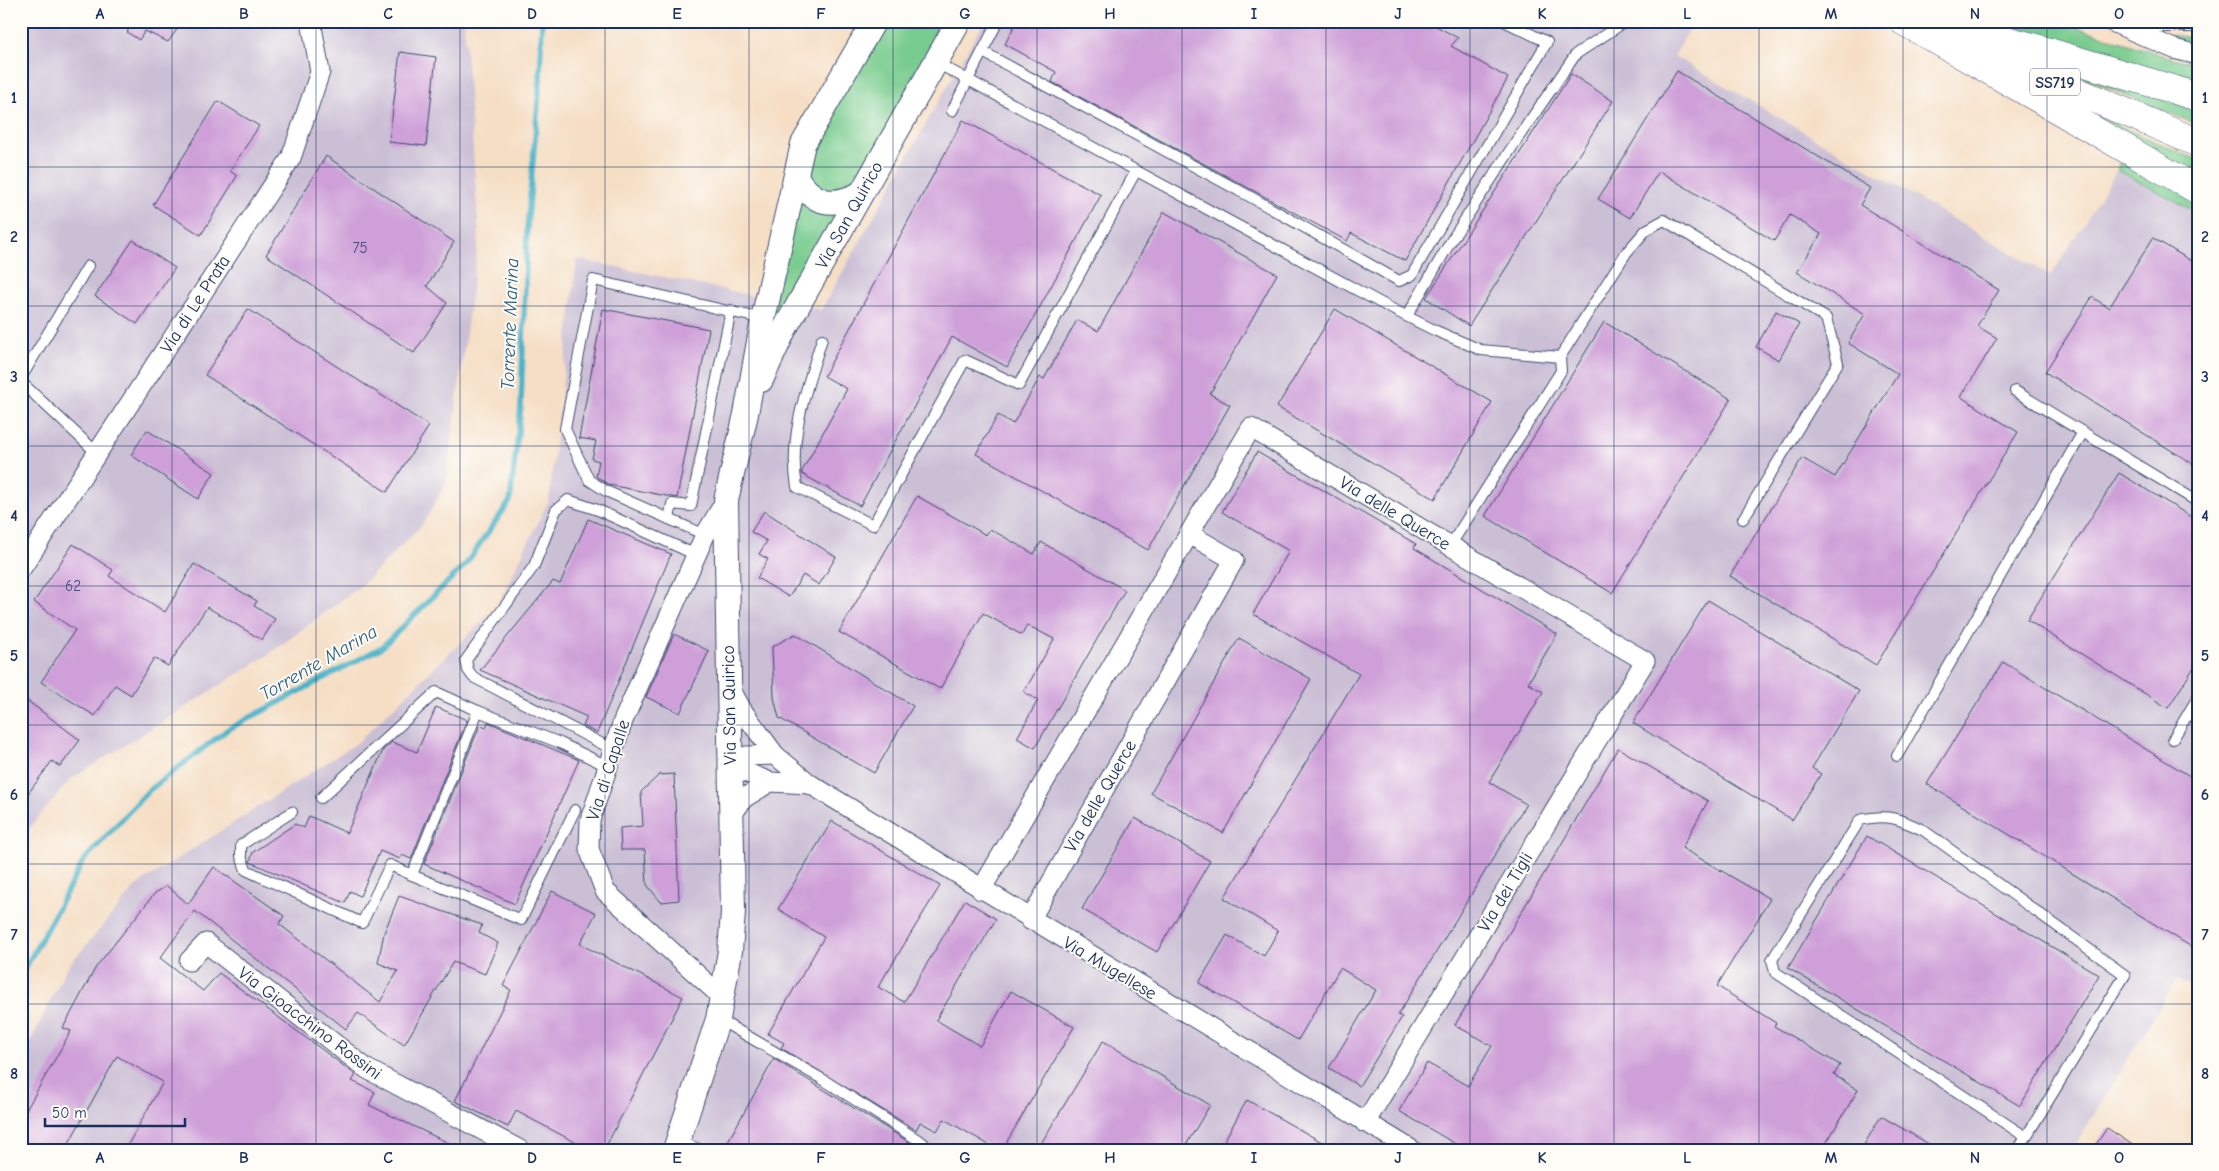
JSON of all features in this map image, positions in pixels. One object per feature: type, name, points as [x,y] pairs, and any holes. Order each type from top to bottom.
[{"type":"highway","points":[[1902,21],[2198,190]]},
{"type":"highway","name":"SS719","points":[[1911,21],[2198,143]]},
{"type":"highway","points":[[1933,21],[2029,46],[2198,97]]},
{"type":"street","name":"Via di Le Prata","points":[[21,569],[291,158],[320,72],[311,21]]},
{"type":"street","name":"Via San Quirico","points":[[720,1008],[733,912],[726,500],[746,414],[763,319],[803,144],[874,21]]},
{"type":"street","name":"Via San Quirico","points":[[746,414],[784,330],[959,21]]},
{"type":"street","points":[[2110,21],[2174,49],[2198,55]]},
{"type":"street","points":[[796,177],[806,192],[817,199],[831,203],[845,202],[860,194]]},
{"type":"street","name":"Via delle Querce","points":[[981,890],[1251,428],[1645,661]]},
{"type":"street","name":"Via di Capalle","points":[[720,1008],[680,957],[604,891],[589,849],[590,820],[623,721],[705,534],[726,500]]},
{"type":"street","name":"Via delle Querce","points":[[1030,920],[1234,560],[1189,534]]},
{"type":"street","name":"Via dei Tigli","points":[[1365,1123],[1645,661]]},
{"type":"street","name":"Via Mugellese","points":[[728,685],[742,710],[775,755],[810,784],[1030,920],[1412,1150]]},
{"type":"street","points":[[730,766],[746,756],[775,755]]},
{"type":"street","name":"Via Mugellese","points":[[730,766],[770,782],[810,784]]},
{"type":"street","points":[[731,816],[744,798],[770,782]]},
{"type":"street","name":"Via Gioacchino Rossini","points":[[190,961],[206,943],[367,1069],[520,1150]]},
{"type":"street","points":[[676,1145],[720,1008]]},
{"type":"lane","points":[[952,112],[998,21]]},
{"type":"lane","points":[[982,52],[1249,196],[1400,281],[1412,275],[1547,42],[1504,21]]},
{"type":"lane","points":[[1407,316],[1451,241],[1522,132],[1576,54],[1626,21]]},
{"type":"lane","points":[[2126,21],[2154,27],[2198,27]]},
{"type":"lane","points":[[935,62],[1407,316],[1481,350],[1560,357]]},
{"type":"lane","points":[[822,339],[797,428],[793,465],[797,487],[873,525],[964,360],[1019,385],[1136,170]]},
{"type":"lane","points":[[1450,546],[1561,371],[1560,357],[1626,253],[1646,230],[1664,220],[1826,318],[1838,363],[1743,519]]},
{"type":"lane","points":[[88,266],[21,380],[97,453]]},
{"type":"lane","points":[[705,534],[606,491],[589,480],[565,429],[593,280],[731,310],[763,319]]},
{"type":"lane","points":[[669,519],[672,504],[691,506],[731,310]]},
{"type":"lane","points":[[2015,391],[2198,502]]},
{"type":"lane","points":[[1897,756],[2083,432]]},
{"type":"lane","points":[[612,758],[473,677],[468,670],[466,660],[534,566],[556,510],[568,500],[598,510],[696,555]]},
{"type":"lane","points":[[321,798],[436,692],[478,711],[560,743],[612,758]]},
{"type":"lane","points":[[2173,739],[2198,697]]},
{"type":"lane","points":[[412,875],[478,711]]},
{"type":"lane","points":[[292,812],[241,845],[241,856],[246,870],[362,923],[390,865],[521,920],[574,810]]},
{"type":"lane","points":[[2018,1150],[2126,975],[1923,830],[1904,821],[1881,816],[1860,820],[1772,960],[1775,972],[2026,1137]]},
{"type":"lane","points":[[720,1008],[822,1079],[923,1143],[928,1150]]},
{"type":"lane","points":[[676,1145],[700,1150]]},
{"type":"shaded area","points":[[21,21],[464,21],[479,235],[446,484],[422,525],[363,584],[268,655],[71,779],[21,838]]},
{"type":"shaded area","points":[[984,21],[1694,21],[1674,56],[2051,276],[2117,170],[2198,213],[2198,991],[2177,979],[2072,1150],[21,1150],[21,1061],[66,969],[137,885],[357,743],[496,608],[549,500],[577,259],[821,310]]},
{"type":"green space","points":[[882,21],[951,21],[858,183],[831,195],[807,178],[805,157]]},
{"type":"green space","points":[[1990,21],[2058,21],[2168,57],[2198,64],[2198,90]]},
{"type":"green space","points":[[2162,34],[2187,37],[2198,36],[2198,47],[2163,37]]},
{"type":"green space","points":[[2053,65],[2198,108],[2198,125]]},
{"type":"green space","points":[[2082,110],[2198,160],[2198,181]]},
{"type":"green space","points":[[2121,159],[2198,200],[2198,213],[2117,170]]},
{"type":"green space","points":[[799,192],[843,211],[774,325],[771,314]]},
{"type":"building","points":[[126,21],[183,21],[168,42],[145,31],[139,40],[127,32],[132,24]]},
{"type":"building","points":[[1017,21],[1427,21],[1458,38],[1451,46],[1508,78],[1405,261],[1351,233],[1347,241],[1052,82],[1056,72],[1005,44]]},
{"type":"building","points":[[400,52],[436,57],[426,146],[389,142]]},
{"type":"building","points":[[1677,71],[1870,188],[1860,205],[1999,290],[1977,326],[1997,338],[1961,397],[2018,432],[1876,665],[1730,576],[1802,458],[1835,477],[1898,374],[1848,343],[1865,314],[1797,272],[1821,234],[1790,215],[1774,241],[1659,171],[1630,218],[1598,199]]},
{"type":"building","points":[[1571,74],[1613,101],[1469,326],[1426,298]]},
{"type":"building","points":[[218,101],[259,126],[230,171],[237,176],[201,235],[153,205]]},
{"type":"building","points":[[963,120],[1101,195],[1007,367],[952,337],[860,506],[802,474],[847,389],[824,376]]},
{"type":"building","points":[[326,156],[454,242],[427,286],[447,303],[414,353],[266,255]]},
{"type":"building","points":[[1164,212],[1277,274],[1210,394],[1230,405],[1148,550],[976,454],[998,415],[1013,424],[1040,377],[1044,379],[1077,320],[1098,331]]},
{"type":"building","points":[[2153,238],[2198,265],[2198,467],[2045,372],[2092,297],[2109,308]]},
{"type":"building","points":[[133,240],[175,268],[137,324],[95,296]]},
{"type":"building","points":[[248,309],[429,426],[387,492],[205,375]]},
{"type":"building","points":[[603,309],[709,329],[677,498],[609,485],[596,476],[599,461],[592,459],[596,441],[579,438]]},
{"type":"building","points":[[1335,309],[1492,402],[1435,499],[1277,407]]},
{"type":"building","points":[[1776,311],[1799,324],[1779,360],[1756,347]]},
{"type":"building","points":[[1604,322],[1731,399],[1612,593],[1485,516]]},
{"type":"building","points":[[147,430],[214,473],[198,499],[131,455]]},
{"type":"building","points":[[1257,452],[1416,544],[1414,548],[1557,634],[1528,683],[1543,692],[1489,782],[1526,804],[1398,1015],[1402,1017],[1359,1086],[1329,1068],[1376,990],[1340,968],[1298,1040],[1199,983],[1227,935],[1264,956],[1278,931],[1224,898],[1359,674],[1253,614],[1289,551],[1222,512]]},
{"type":"building","points":[[2119,473],[2198,521],[2198,661],[2168,708],[2027,620]]},
{"type":"building","points":[[917,496],[986,535],[990,529],[1034,554],[1041,542],[1125,590],[1035,748],[1017,738],[1038,700],[1024,692],[1054,639],[1027,625],[1022,635],[983,613],[940,689],[839,632]]},
{"type":"building","points":[[764,511],[836,557],[819,585],[803,575],[789,597],[757,578],[768,559],[759,554],[767,541],[751,532]]},
{"type":"building","points":[[588,519],[671,554],[597,733],[583,726],[587,717],[480,670],[553,581],[560,584]]},
{"type":"building","points":[[73,544],[113,570],[109,576],[165,612],[194,564],[257,601],[254,606],[275,619],[262,640],[207,607],[168,666],[154,658],[131,695],[115,685],[95,716],[41,682],[75,630],[34,602]]},
{"type":"building","points":[[1708,600],[1859,691],[1812,768],[1821,774],[1792,820],[1633,723]]},
{"type":"building","points":[[674,634],[709,651],[680,713],[646,697]]},
{"type":"building","points":[[795,634],[913,706],[874,773],[779,718],[774,698],[772,647]]},
{"type":"building","points":[[1239,638],[1311,679],[1223,833],[1151,793]]},
{"type":"building","points":[[2003,662],[2198,781],[2198,951],[1927,784]]},
{"type":"building","points":[[21,696],[80,740],[60,767],[52,761],[21,803]]},
{"type":"building","points":[[436,707],[467,720],[411,859],[402,855],[400,859],[380,851],[360,896],[350,891],[345,903],[250,862],[253,852],[295,824],[304,828],[309,816],[347,833],[383,750],[392,742],[417,752]]},
{"type":"building","points":[[488,722],[579,760],[515,904],[424,864],[480,725],[486,728]]},
{"type":"building","points":[[1618,748],[1708,801],[1682,848],[1770,899],[1717,986],[1776,1023],[1774,1026],[1840,1065],[1834,1075],[1858,1090],[1822,1150],[1466,1150],[1399,1111],[1427,1063],[1468,1086],[1492,1046],[1455,1025]]},
{"type":"building","points":[[674,774],[679,900],[661,902],[647,885],[645,850],[621,850],[620,828],[643,826],[641,792],[659,775]]},
{"type":"building","points":[[1135,818],[1210,861],[1157,952],[1082,909]]},
{"type":"building","points":[[832,821],[940,886],[878,987],[904,1002],[965,900],[996,919],[936,1020],[980,1046],[1011,991],[1074,1027],[1002,1150],[998,1150],[944,1119],[937,1131],[920,1122],[916,1130],[781,1048],[784,1043],[768,1034],[824,937],[778,909]]},
{"type":"building","points":[[1867,836],[2099,975],[2020,1106],[1788,968]]},
{"type":"building","points":[[214,867],[284,916],[279,924],[380,1002],[398,971],[378,963],[384,933],[399,896],[482,925],[479,933],[498,943],[485,974],[453,962],[404,1045],[358,1013],[346,1029],[195,911],[160,958],[203,991],[219,973],[356,1075],[352,1081],[375,1092],[369,1105],[463,1150],[125,1150],[163,1082],[117,1056],[65,1150],[21,1150],[21,1119],[71,1031],[63,1028],[96,967],[155,893],[167,886],[188,904]]},
{"type":"building","points":[[552,891],[596,913],[580,944],[683,997],[604,1150],[590,1150],[516,1111],[508,1127],[455,1101],[511,990],[503,986]]},
{"type":"building","points":[[1103,1041],[1210,1105],[1183,1150],[1037,1150]]},
{"type":"building","points":[[774,1059],[909,1142],[905,1150],[723,1150]]},
{"type":"building","points":[[1247,1100],[1336,1150],[1219,1150]]},
{"type":"building","points":[[1881,1116],[1939,1150],[1861,1150]]},
{"type":"building","points":[[2107,1128],[2140,1150],[2092,1150]]},
{"type":"waterway","name":"Torrente Marina","points":[[21,976],[84,860],[148,791],[227,730],[382,647],[465,565],[510,501],[521,407],[527,229],[540,81],[542,21]]}]
